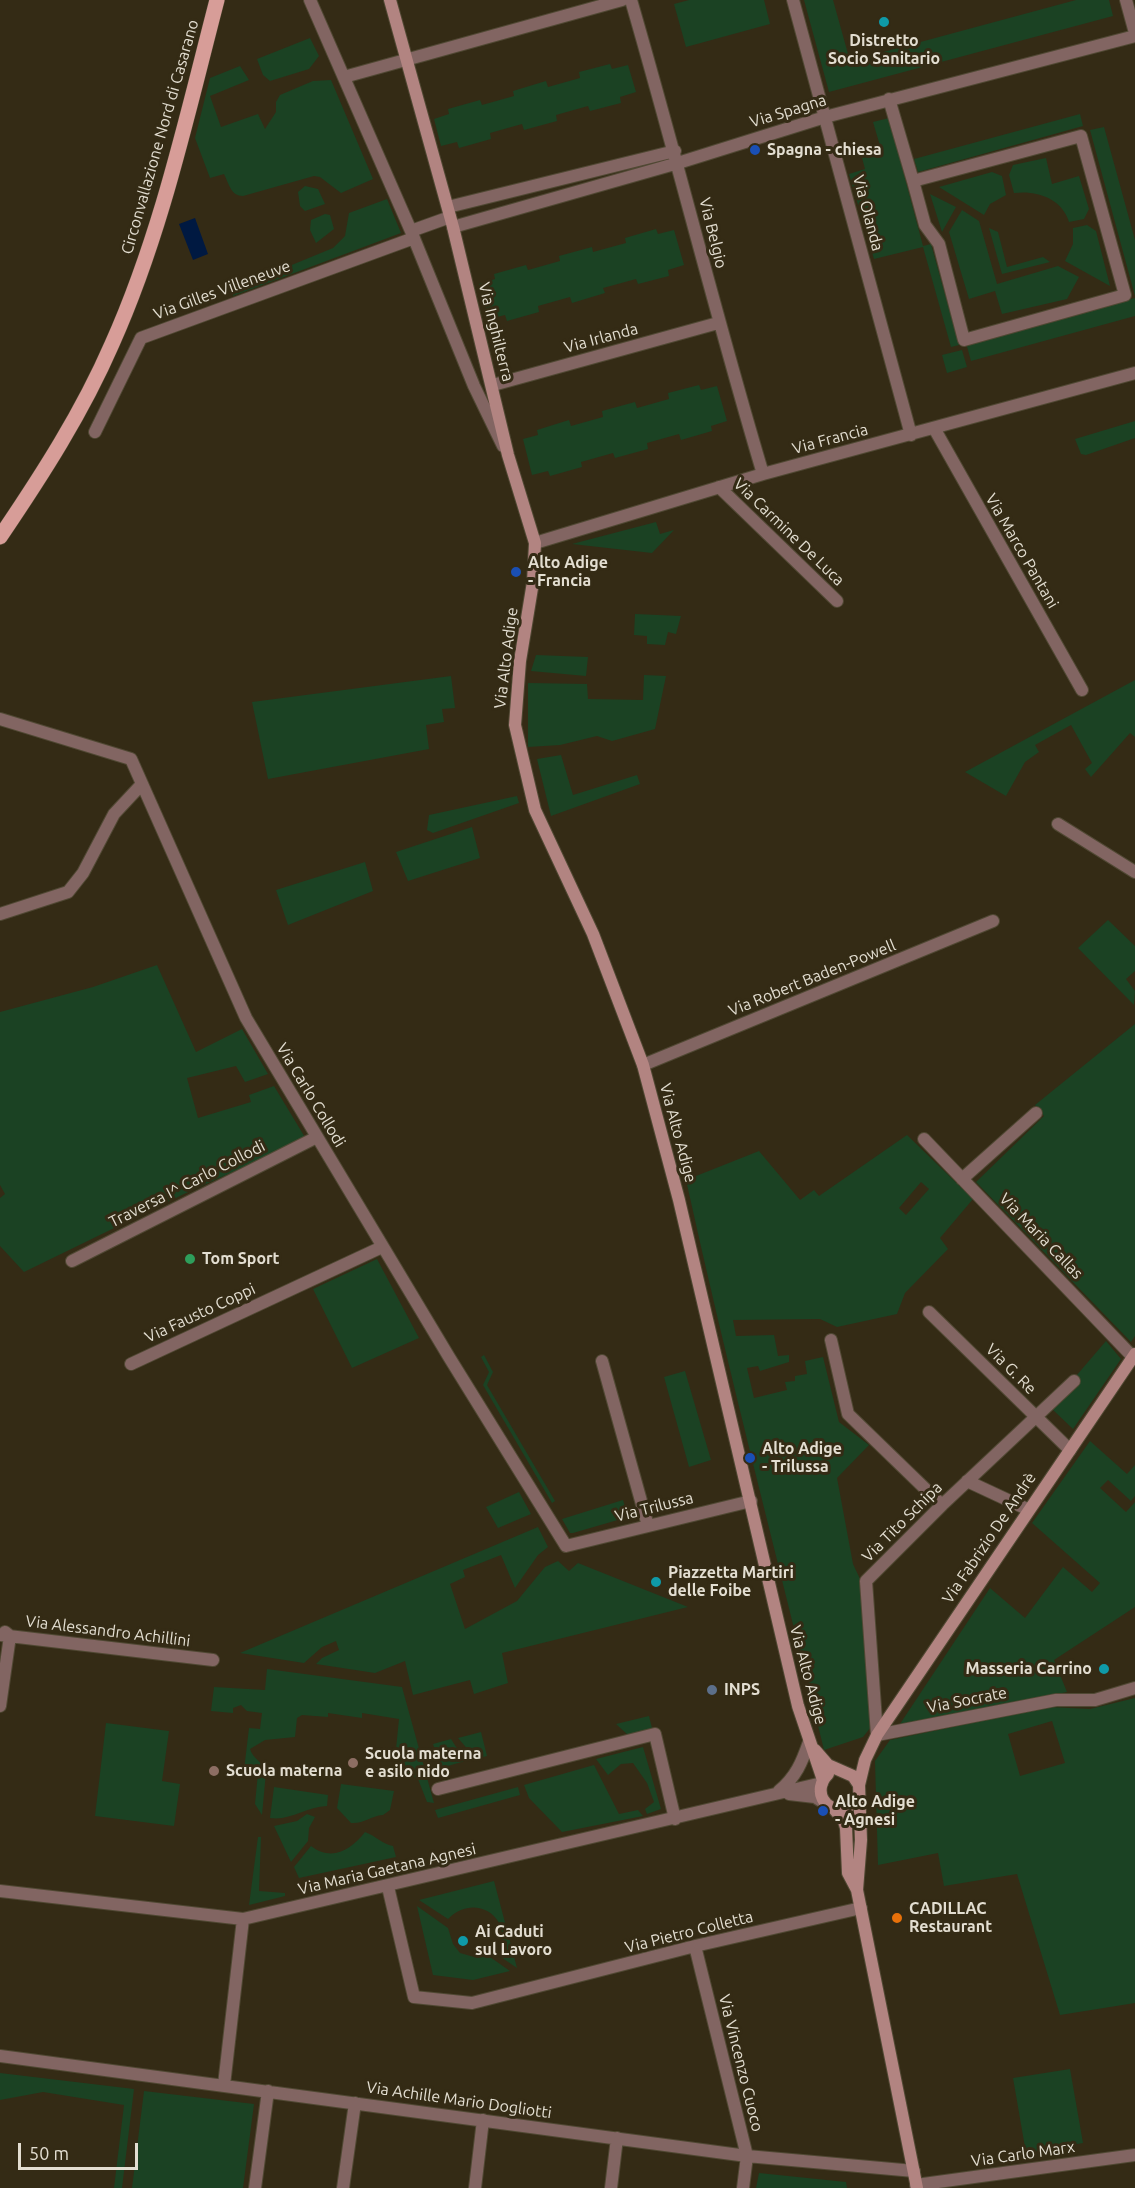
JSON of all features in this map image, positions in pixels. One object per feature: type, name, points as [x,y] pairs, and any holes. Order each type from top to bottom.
[{"type":"main road","name":"Circonvallazione Nord di Casarano","points":[[0,537],[51,462],[113,344],[162,205],[217,0]]},
{"type":"street","name":"Via Inghilterra","points":[[310,0],[412,234],[474,386],[508,455]]},
{"type":"street","name":"Via Inghilterra","points":[[390,0],[450,217],[493,385],[508,455],[535,543]]},
{"type":"street","points":[[344,77],[622,0]]},
{"type":"street","name":"Via Belgio","points":[[631,0],[676,157],[718,324],[763,474]]},
{"type":"street","name":"Via Olanda","points":[[793,0],[910,435]]},
{"type":"street","points":[[1126,0],[1135,34]]},
{"type":"street","name":"Via Spagna","points":[[450,217],[1135,34]]},
{"type":"street","points":[[889,99],[925,225],[939,244],[964,340],[1125,295],[1081,136],[913,181]]},
{"type":"street","name":"Via Spagna","points":[[450,217],[676,157]]},
{"type":"street","points":[[412,234],[450,217]]},
{"type":"street","name":"Via Gilles Villeneuve","points":[[95,432],[141,338],[412,234]]},
{"type":"street","name":"Via Irlanda","points":[[493,385],[718,324]]},
{"type":"street","name":"Via Francia","points":[[535,543],[763,474],[1135,373]]},
{"type":"street","name":"Via Marco Pantani","points":[[934,428],[1082,690]]},
{"type":"street","name":"Via Carmine De Luca","points":[[719,487],[837,601]]},
{"type":"street","name":"Via Alto Adige","points":[[535,543],[533,582],[520,661],[515,725],[536,810],[592,934],[643,1065],[679,1200],[751,1501],[769,1589],[809,1742],[822,1781],[821,1798],[844,1821],[848,1873],[857,1890],[861,1908],[917,2186]]},
{"type":"street","name":"Via Carlo Collodi","points":[[3,722],[131,759],[246,1018],[382,1247],[566,1546]]},
{"type":"street","points":[[0,915],[68,892],[83,873],[114,814],[142,784]]},
{"type":"street","points":[[1058,824],[1135,872]]},
{"type":"street","name":"Via Robert Baden-Powell","points":[[643,1065],[993,921]]},
{"type":"street","points":[[962,1179],[1036,1113]]},
{"type":"street","name":"Traversa I^ Carlo Collodi","points":[[72,1261],[317,1137]]},
{"type":"street","name":"Via Maria Callas","points":[[924,1139],[1134,1355]]},
{"type":"street","name":"Via Fausto Coppi","points":[[131,1364],[382,1247]]},
{"type":"street","name":"Via G. Re","points":[[929,1312],[1070,1450]]},
{"type":"street","points":[[831,1340],[848,1414],[942,1505]]},
{"type":"street","name":"Via Fabrizio De Andrè","points":[[859,1791],[865,1760],[875,1739],[1027,1509],[1134,1355]]},
{"type":"street","points":[[602,1360],[648,1526]]},
{"type":"street","name":"Via Tito Schipa","points":[[875,1739],[866,1581],[942,1505],[1074,1381]]},
{"type":"street","points":[[967,1481],[1027,1509]]},
{"type":"street","name":"Via Trilussa","points":[[566,1546],[751,1501]]},
{"type":"street","points":[[0,1707],[3,1633]]},
{"type":"street","name":"Via Alessandro Achillini","points":[[3,1633],[213,1660]]},
{"type":"street","name":"Via Socrate","points":[[875,1739],[1056,1700],[1095,1700],[1135,1688]]},
{"type":"street","points":[[438,1789],[655,1734],[675,1819]]},
{"type":"street","name":"Via Fabrizio De Andrè","points":[[843,1771],[875,1739]]},
{"type":"street","name":"Via Alto Adige","points":[[809,1742],[822,1759],[843,1771],[859,1791],[861,1840],[857,1890]]},
{"type":"street","name":"Via Alto Adige","points":[[776,1793],[796,1774],[809,1742]]},
{"type":"street","points":[[822,1781],[843,1771]]},
{"type":"street","name":"Via Maria Gaetana Agnesi","points":[[0,1891],[243,1919],[675,1819],[822,1781]]},
{"type":"street","points":[[832,1808],[851,1806],[859,1791]]},
{"type":"street","name":"Via Maria Gaetana Agnesi","points":[[776,1793],[815,1797],[832,1808]]},
{"type":"street","name":"Via Pietro Colletta","points":[[388,1887],[414,1997],[472,2003],[695,1946],[861,1908]]},
{"type":"street","points":[[224,2085],[243,1919]]},
{"type":"street","name":"Via Vincenzo Cuoco","points":[[695,1946],[747,2156],[743,2188]]},
{"type":"street","name":"Via Achille Mario Dogliotti","points":[[0,2056],[747,2156],[914,2171]]},
{"type":"street","points":[[255,2188],[268,2091]]},
{"type":"street","points":[[343,2188],[355,2103]]},
{"type":"street","points":[[475,2188],[483,2120]]},
{"type":"street","points":[[611,2188],[617,2138]]},
{"type":"street","name":"Via Carlo Marx","points":[[917,2186],[1135,2155]]},
{"type":"green space","points":[[689,0],[764,0],[770,24],[686,47],[674,4]]},
{"type":"green space","points":[[804,0],[833,0],[850,61],[1076,0],[1109,0],[1113,16],[829,92]]},
{"type":"green space","points":[[310,38],[319,56],[309,69],[270,81],[263,75],[257,59]]},
{"type":"green space","points":[[610,64],[612,69],[628,65],[636,92],[620,97],[621,103],[590,111],[588,106],[556,115],[557,121],[524,130],[522,124],[490,133],[491,139],[459,148],[457,142],[441,146],[434,119],[449,114],[448,109],[480,100],[482,105],[514,96],[513,91],[546,81],[548,87],[580,78],[579,72]]},
{"type":"green space","points":[[240,66],[249,80],[210,96],[221,127],[258,114],[265,129],[276,112],[276,102],[280,95],[313,81],[331,80],[373,179],[341,193],[320,177],[314,176],[243,196],[233,192],[224,174],[210,178],[195,138],[210,78]]},
{"type":"green space","points":[[1080,114],[1083,126],[918,172],[914,159]]},
{"type":"green space","points":[[889,118],[923,246],[931,244],[959,345],[951,347],[923,247],[874,259],[849,174],[865,169],[861,154],[881,149],[873,122]]},
{"type":"green space","points":[[1104,127],[1135,240],[1135,296],[1090,130]]},
{"type":"green space","points":[[1046,158],[1052,184],[1079,176],[1089,209],[1084,219],[1069,222],[1061,207],[1047,197],[1031,193],[1014,193],[1009,175],[1013,165]]},
{"type":"green space","points":[[992,172],[1002,176],[1006,195],[990,204],[984,215],[939,187]]},
{"type":"green space","points":[[305,186],[318,189],[325,204],[305,211],[300,206],[298,192]]},
{"type":"green space","points":[[930,194],[956,207],[942,232]]},
{"type":"green space","points":[[387,199],[401,233],[233,296],[231,290],[333,248],[345,236],[349,213]]},
{"type":"green space","points":[[962,210],[979,221],[997,284],[1058,266],[1079,277],[1067,299],[1002,314],[995,291],[969,299],[949,232]]},
{"type":"green space","points":[[325,214],[330,215],[334,229],[316,243],[310,230],[311,220]]},
{"type":"green space","points":[[1087,225],[1096,231],[1110,286],[1065,261],[1073,244],[1073,228]]},
{"type":"green space","points":[[989,228],[998,232],[1007,267],[1043,257],[1050,262],[1002,274]]},
{"type":"green space","points":[[656,229],[658,234],[674,230],[684,265],[668,270],[669,276],[638,284],[636,279],[603,288],[605,293],[572,303],[570,297],[538,306],[539,312],[507,321],[505,315],[489,319],[479,284],[495,279],[494,274],[526,265],[528,270],[560,261],[559,256],[592,247],[593,252],[626,243],[625,238]]},
{"type":"green space","points":[[1135,298],[1135,316],[971,361],[966,343]]},
{"type":"green space","points":[[962,350],[967,367],[947,373],[942,355]]},
{"type":"green space","points":[[699,385],[701,390],[717,386],[727,421],[711,426],[712,431],[681,440],[679,434],[647,443],[648,449],[615,458],[613,453],[581,462],[582,467],[550,476],[548,471],[532,475],[523,439],[538,435],[537,430],[569,420],[571,426],[603,417],[602,411],[635,402],[637,408],[669,399],[668,393]]},
{"type":"green space","points":[[1135,421],[1135,438],[1086,455],[1081,454],[1075,439]]},
{"type":"green space","points":[[656,522],[660,534],[674,530],[652,553],[572,544]]},
{"type":"green space","points":[[635,614],[681,616],[676,634],[668,632],[665,645],[647,644],[647,636],[634,635]]},
{"type":"green space","points":[[536,655],[588,657],[586,676],[531,671]]},
{"type":"green space","points":[[644,675],[666,676],[655,729],[612,741],[597,736],[560,745],[528,747],[528,683],[587,684],[588,699],[643,700]]},
{"type":"green space","points":[[451,676],[455,708],[442,709],[444,722],[426,725],[429,749],[268,779],[252,702]]},
{"type":"green space","points":[[1135,680],[1135,737],[1130,733],[1091,777],[1085,769],[1092,763],[1071,725],[1035,745],[1039,752],[1025,762],[1006,796],[965,772]]},
{"type":"green space","points":[[561,755],[573,795],[637,775],[640,784],[551,816],[537,759]]},
{"type":"green space","points":[[517,796],[519,803],[433,833],[427,830],[429,815]]},
{"type":"green space","points":[[472,827],[480,858],[408,881],[396,852]]},
{"type":"green space","points":[[365,862],[373,891],[288,925],[276,890]]},
{"type":"green space","points":[[1108,920],[1135,946],[1135,971],[1126,979],[1135,991],[1134,1005],[1078,948]]},
{"type":"green space","points":[[157,965],[196,1052],[242,1029],[268,1074],[245,1082],[236,1066],[187,1078],[198,1118],[251,1102],[249,1095],[274,1086],[306,1139],[186,1193],[24,1272],[0,1246],[0,1198],[5,1194],[0,1185],[0,1012],[93,987]]},
{"type":"green space","points":[[1135,1024],[1135,1336],[1131,1342],[976,1182],[1044,1116],[1035,1105]]},
{"type":"green space","points":[[907,1135],[973,1199],[940,1238],[948,1249],[905,1293],[897,1314],[837,1327],[820,1319],[733,1320],[736,1336],[774,1335],[778,1356],[789,1355],[789,1362],[760,1371],[758,1366],[747,1368],[754,1398],[787,1390],[785,1382],[795,1381],[795,1376],[807,1374],[805,1361],[823,1357],[839,1422],[869,1445],[837,1478],[853,1564],[861,1581],[871,1727],[863,1737],[824,1750],[686,1180],[759,1151],[800,1200],[814,1190],[819,1196]],"holes":[[[921,1182],[929,1189],[906,1215],[899,1208]]]},
{"type":"green space","points":[[377,1259],[419,1338],[352,1368],[313,1289]]},
{"type":"green space","points":[[1106,1341],[1121,1359],[1073,1429],[1051,1408],[1080,1383],[1076,1376]]},
{"type":"green space","points":[[484,1355],[493,1372],[487,1385],[555,1501],[552,1503],[483,1385],[489,1372],[481,1357]]},
{"type":"green space","points":[[685,1371],[711,1460],[689,1467],[664,1377]]},
{"type":"green space","points":[[1090,1441],[1127,1474],[1135,1465],[1135,1496],[1131,1501],[1108,1480],[1100,1488],[1126,1512],[1135,1502],[1135,1607],[1054,1660],[1067,1692],[898,1727],[990,1588],[1025,1618],[1063,1567],[1092,1592],[1100,1583],[1032,1523]]},
{"type":"green space","points":[[519,1492],[531,1514],[498,1528],[486,1507]]},
{"type":"green space","points":[[623,1500],[628,1517],[573,1533],[570,1533],[562,1519]]},
{"type":"green space","points":[[538,1527],[548,1547],[538,1555],[515,1588],[501,1555],[463,1570],[465,1577],[450,1584],[465,1629],[517,1601],[545,1567],[558,1561],[569,1571],[578,1563],[688,1607],[502,1653],[508,1683],[474,1694],[470,1680],[413,1695],[405,1661],[375,1673],[316,1664],[322,1658],[339,1650],[336,1641],[322,1647],[304,1663],[240,1653]]},
{"type":"green space","points":[[267,1669],[402,1687],[434,1803],[427,1802],[418,1779],[399,1769],[402,1750],[396,1749],[399,1719],[362,1713],[362,1718],[328,1713],[328,1717],[302,1715],[297,1718],[295,1737],[265,1740],[250,1749],[266,1772],[262,1815],[255,1804],[258,1773],[244,1770],[249,1728],[260,1729],[262,1713],[247,1711],[241,1705],[233,1708],[233,1713],[211,1711],[214,1687],[265,1690]]},
{"type":"green space","points":[[1135,1698],[1135,2003],[1060,2015],[1017,1874],[944,1886],[938,1853],[878,1865],[875,1761],[890,1740],[1049,1707],[1090,1709]],"holes":[[[1052,1721],[1065,1763],[1020,1776],[1008,1734]]]},
{"type":"green space","points":[[649,1716],[652,1728],[628,1735],[616,1724]]},
{"type":"green space","points":[[106,1723],[169,1731],[162,1781],[180,1784],[174,1826],[95,1816]]},
{"type":"green space","points":[[481,1732],[487,1756],[476,1759],[458,1738]]},
{"type":"green space","points":[[451,1739],[465,1761],[441,1768],[433,1744]]},
{"type":"green space","points":[[643,1747],[661,1809],[647,1814],[645,1809],[654,1802],[647,1783],[633,1763],[621,1764],[608,1775],[596,1759]]},
{"type":"green space","points":[[594,1765],[619,1814],[638,1810],[643,1816],[562,1832],[529,1798],[524,1785]]},
{"type":"green space","points":[[341,1784],[394,1791],[390,1810],[383,1815],[351,1823],[337,1808]]},
{"type":"green space","points":[[274,1787],[328,1795],[327,1806],[284,1818],[270,1818]]},
{"type":"green space","points":[[518,1787],[520,1795],[438,1818],[435,1810]]},
{"type":"green space","points":[[307,1814],[315,1817],[309,1828],[308,1841],[291,1862],[274,1826],[297,1821]]},
{"type":"green space","points":[[365,1832],[393,1846],[396,1857],[299,1878],[294,1867],[311,1846],[326,1853],[341,1852],[354,1844]]},
{"type":"green space","points":[[258,1837],[261,1837],[259,1891],[285,1893],[285,1896],[249,1905]]},
{"type":"green space","points":[[494,1881],[517,1968],[498,1955],[502,1942],[502,1930],[490,1913],[470,1908],[459,1911],[448,1919],[419,1900]]},
{"type":"green space","points":[[417,1906],[448,1928],[453,1944],[460,1953],[474,1957],[490,1957],[510,1971],[473,1980],[433,1975]]},
{"type":"green space","points":[[1070,2069],[1083,2143],[1026,2153],[1013,2078]]},
{"type":"green space","points":[[0,2073],[134,2089],[122,2188],[114,2188],[124,2105],[43,2092],[0,2100]]},
{"type":"green space","points":[[144,2091],[254,2104],[243,2188],[132,2188]]},
{"type":"green space","points":[[759,2173],[846,2182],[847,2188],[756,2188]]},
{"type":"water","points":[[195,218],[208,254],[193,260],[179,224]]},
{"type":"place","name":"Distretto Socio Sanitario","points":[[884,22]]},
{"type":"place","name":"Spagna - chiesa","points":[[755,150]]},
{"type":"place","name":"Alto Adige - Francia","points":[[516,572]]},
{"type":"place","name":"Tom Sport","points":[[190,1259]]},
{"type":"place","name":"Alto Adige - Trilussa","points":[[750,1458]]},
{"type":"place","name":"Piazzetta Martiri delle Foibe","points":[[656,1582]]},
{"type":"place","name":"Masseria Carrino","points":[[1104,1669]]},
{"type":"place","name":"INPS","points":[[712,1690]]},
{"type":"place","name":"Scuola materna e asilo nido","points":[[353,1763]]},
{"type":"place","name":"Scuola materna","points":[[214,1771]]},
{"type":"place","name":"Alto Adige - Agnesi","points":[[823,1811]]},
{"type":"place","name":"CADILLAC Restaurant","points":[[897,1918]]},
{"type":"place","name":"Ai Caduti sul Lavoro","points":[[463,1941]]}]
